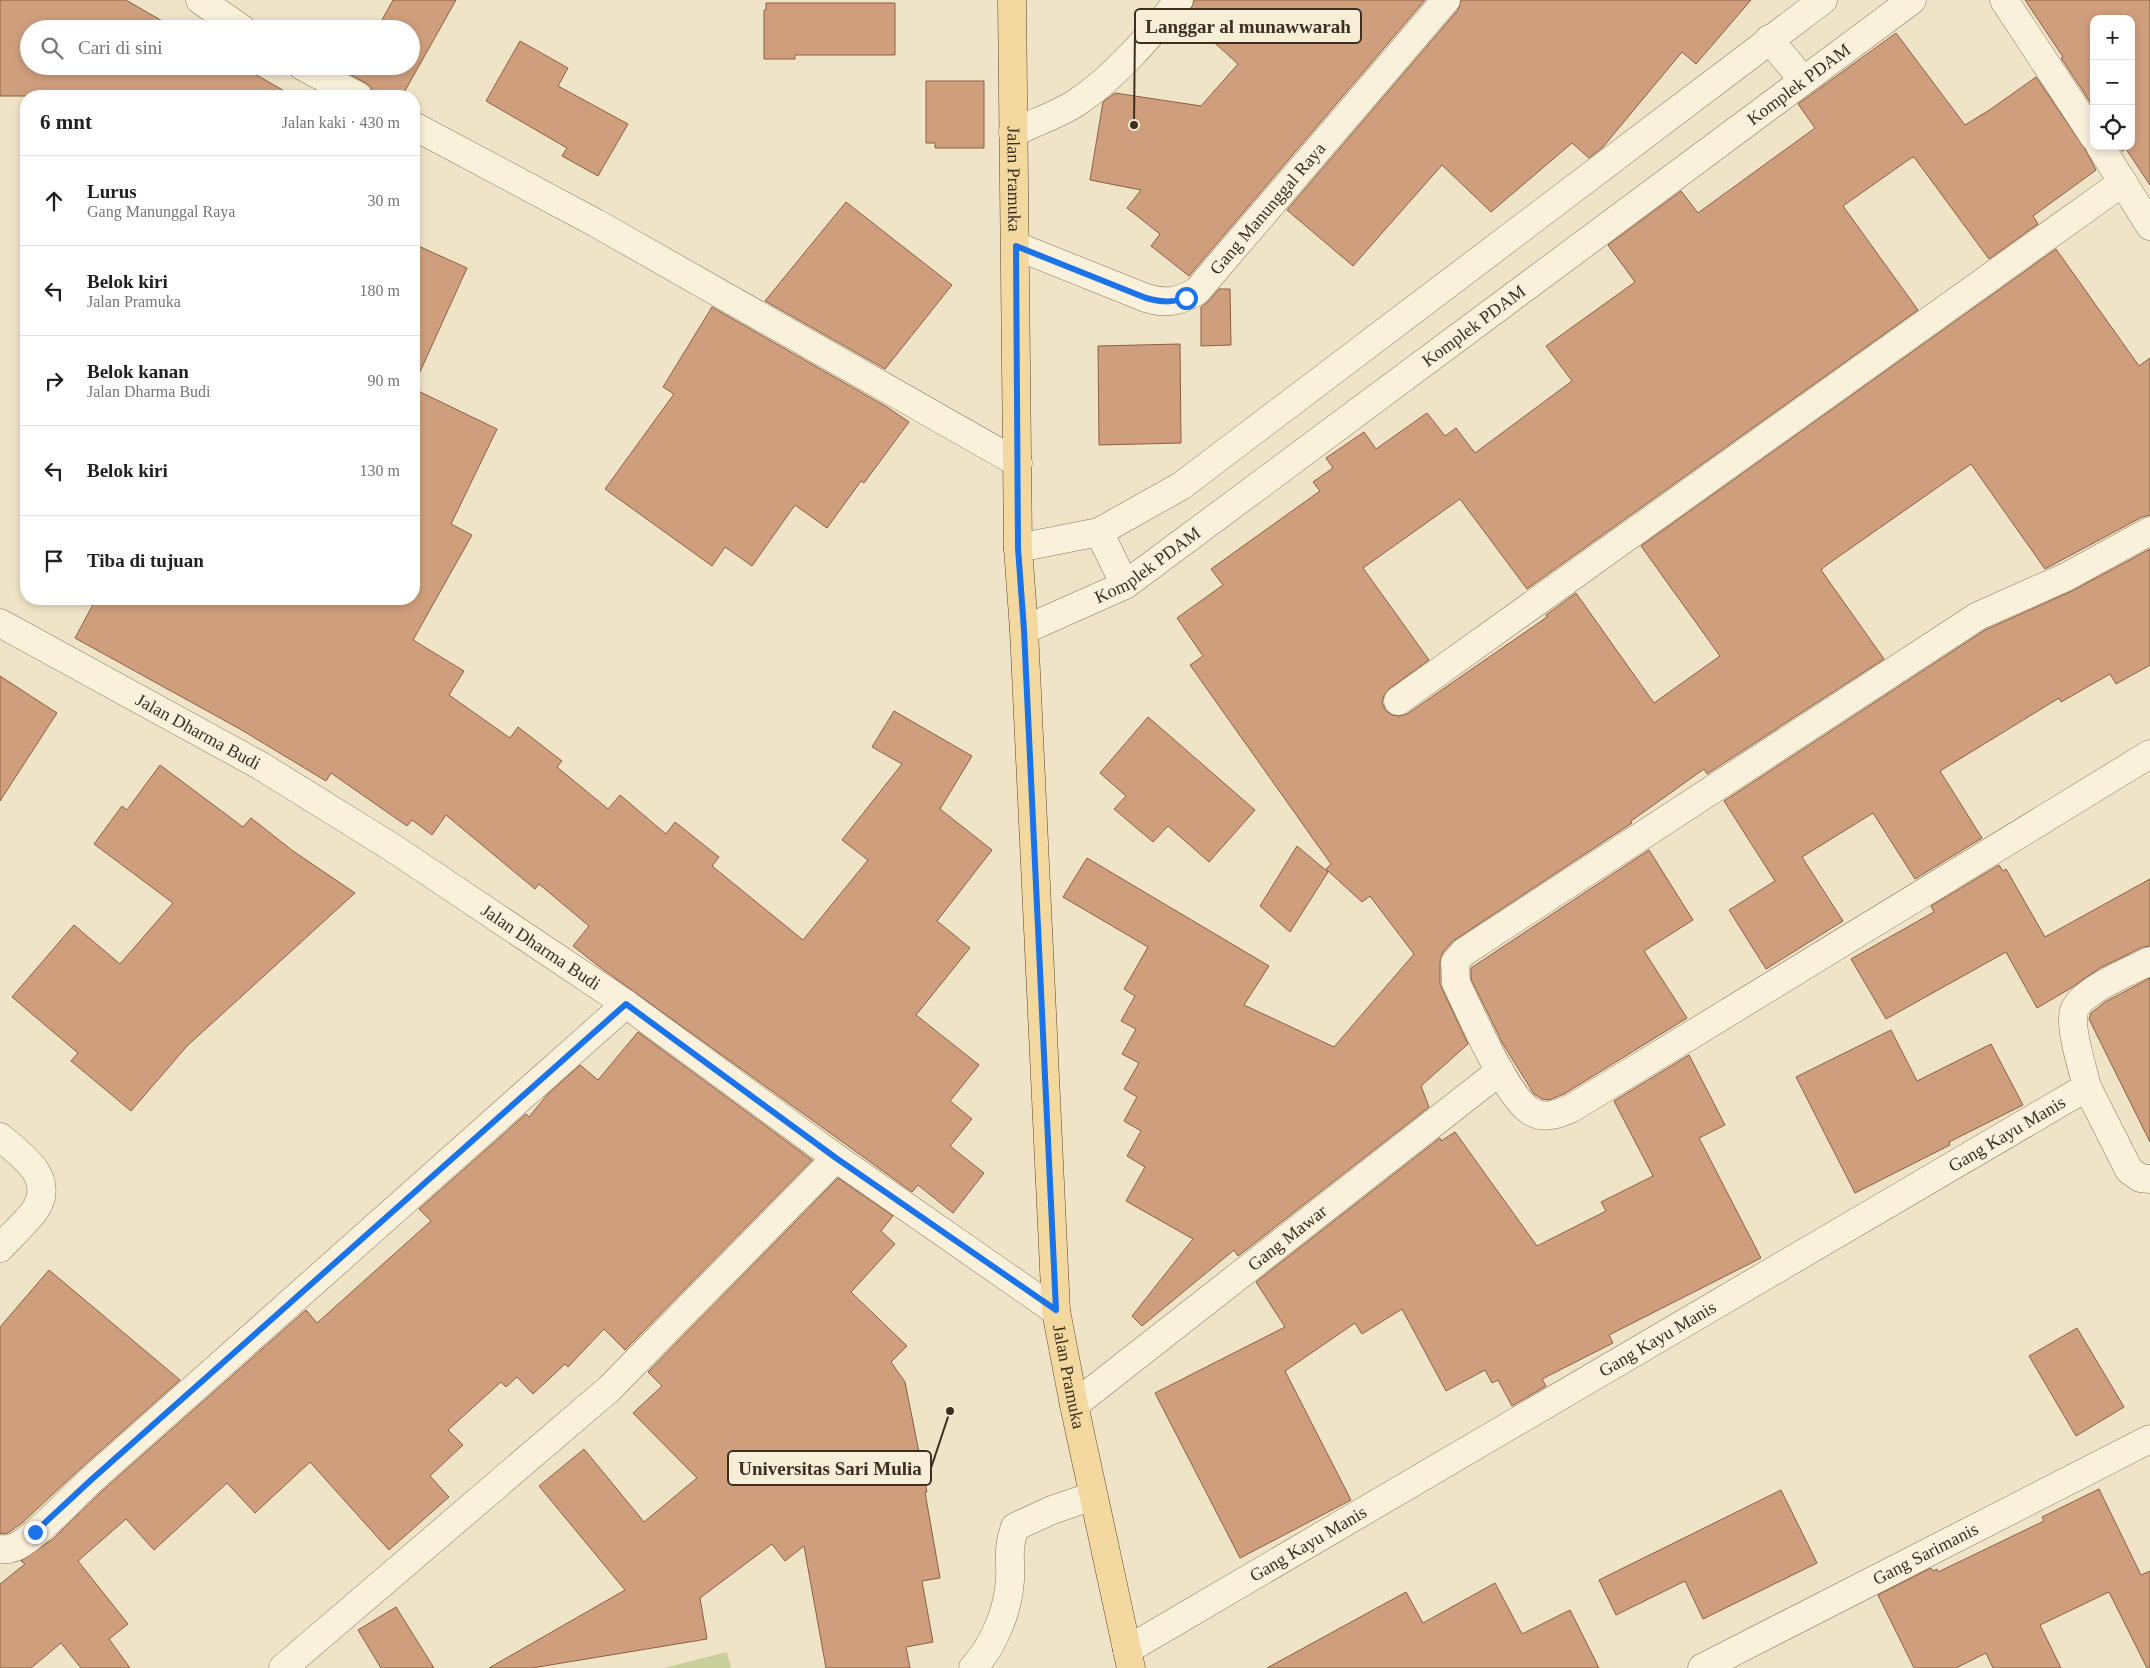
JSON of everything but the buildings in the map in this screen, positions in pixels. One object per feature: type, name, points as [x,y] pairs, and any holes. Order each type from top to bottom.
[{"type":"main road","name":"Jalan Pramuka","points":[[1012,0],[1018,548],[1024,630],[1056,1310],[1074,1405],[1129,1659]]},
{"type":"street","points":[[200,0],[229,20]]},
{"type":"street","points":[[1013,133],[1074,104],[1097,86],[1149,36],[1179,0]]},
{"type":"street","name":"Gang Manunggal Raya","points":[[1016,246],[1146,298],[1160,302],[1174,302],[1186,298],[1197,291],[1446,0]]},
{"type":"street","points":[[1018,548],[1099,532],[1181,486],[1823,0]]},
{"type":"street","name":"Komplek PDAM","points":[[1024,630],[1125,585],[1912,0]]},
{"type":"street","points":[[2004,0],[2090,131]]},
{"type":"street","points":[[1769,39],[1803,80]]},
{"type":"street","points":[[319,75],[347,90]]},
{"type":"street","points":[[420,129],[596,223],[1018,463]]},
{"type":"street","points":[[2103,150],[2150,226]]},
{"type":"street","points":[[1398,700],[2123,182]]},
{"type":"street","points":[[2150,531],[2066,578],[1978,616],[1464,952],[1455,962],[1456,983],[1514,1096],[1531,1112],[1542,1116],[1559,1114],[1572,1108],[2150,754]]},
{"type":"street","points":[[1099,532],[1125,585]]},
{"type":"street","name":"Jalan Dharma Budi","points":[[0,623],[261,766],[393,848],[626,1004],[836,1158],[1056,1310]]},
{"type":"street","points":[[2087,1087],[2075,1038],[2074,1012],[2080,1002],[2093,990],[2150,960]]},
{"type":"street","points":[[0,1549],[16,1547],[35,1532],[626,1004]]},
{"type":"street","name":"Gang Mawar","points":[[1074,1405],[1500,1071]]},
{"type":"street","name":"Gang Kayu Manis","points":[[1129,1659],[2087,1087],[2129,1170],[2140,1178],[2150,1179]]},
{"type":"street","points":[[0,1138],[34,1167],[39,1177],[41,1192],[37,1207],[0,1248]]},
{"type":"street","points":[[283,1668],[609,1389],[836,1158]]},
{"type":"street","name":"Gang Sarimanis","points":[[1702,1668],[2150,1439]]},
{"type":"street","points":[[973,1668],[997,1631],[1007,1602],[1010,1579],[1008,1552],[1015,1527],[1052,1510],[1094,1496]]},
{"type":"green space","points":[[727,1652],[731,1668],[664,1668]]},
{"type":"place","name":"Langgar al munawwarah","points":[[1134,125]]},
{"type":"place","name":"Universitas Sari Mulia","points":[[950,1411]]},
{"type":"route","points":[[35,1532],[626,1004],[836,1158],[1056,1310],[1024,630],[1018,548],[1016,246],[1146,298],[1160,302],[1174,302],[1186,298]]}]
